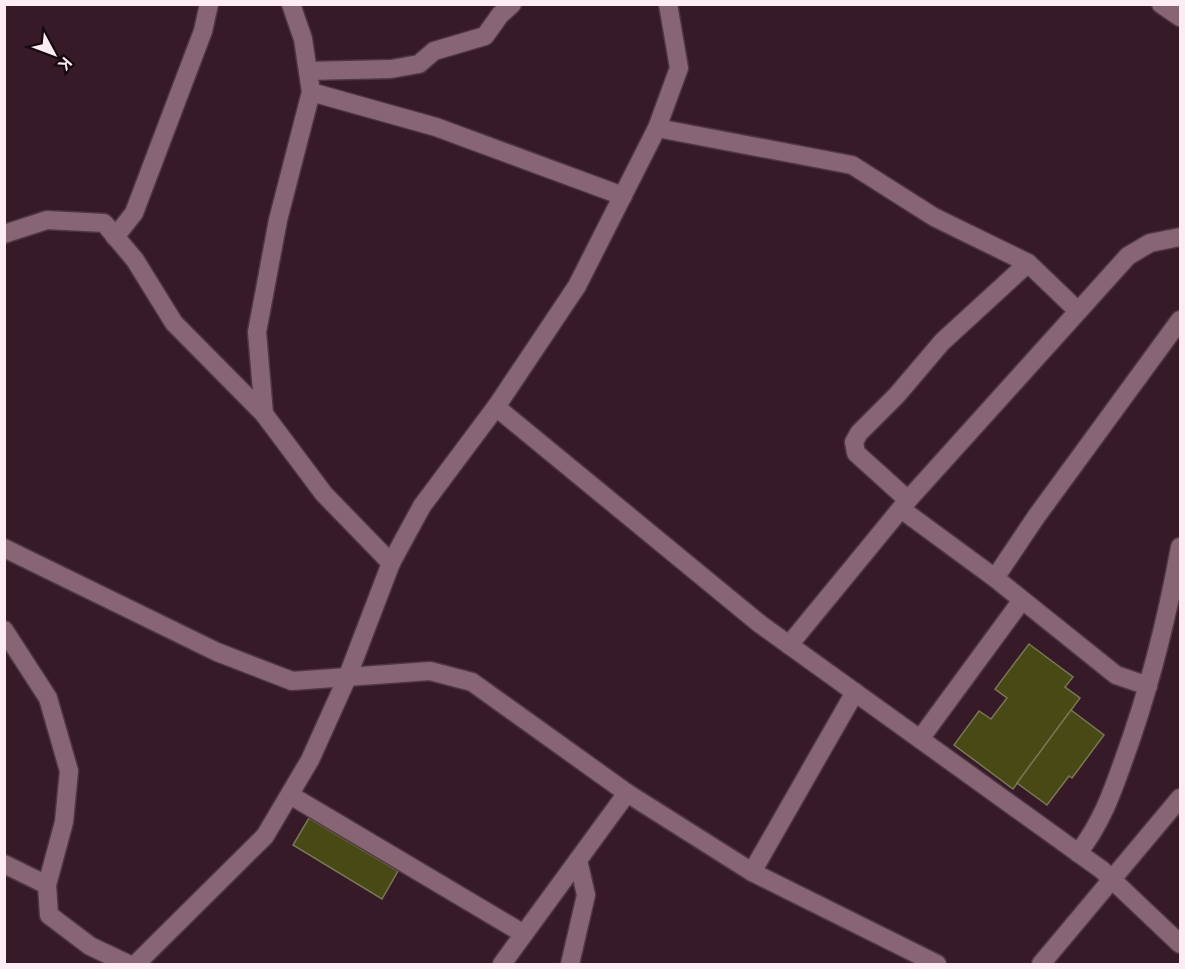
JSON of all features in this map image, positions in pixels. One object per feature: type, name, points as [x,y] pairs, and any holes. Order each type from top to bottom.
[{"type":"street","points":[[115,237],[134,213],[203,31],[209,4]]},
{"type":"street","points":[[264,414],[257,332],[278,220],[311,92],[303,39],[291,4]]},
{"type":"street","points":[[308,71],[391,69],[419,64],[434,51],[485,36],[500,15],[512,4]]},
{"type":"street","points":[[136,964],[265,836],[310,760],[347,678],[390,563],[422,506],[496,407],[577,286],[657,128],[679,68],[668,4]]},
{"type":"street","points":[[1161,4],[1180,17]]},
{"type":"street","points":[[311,92],[436,127],[623,196]]},
{"type":"street","points":[[657,128],[852,165],[934,217],[1028,263],[1078,311]]},
{"type":"street","points":[[4,234],[47,220],[104,223],[135,260],[174,323],[264,414],[324,494],[390,563]]},
{"type":"street","points":[[789,645],[905,505],[1128,256],[1162,239],[1180,237]]},
{"type":"street","points":[[1028,263],[942,342],[897,395],[855,437],[856,453],[905,505],[1022,600],[1116,675],[1148,686]]},
{"type":"street","points":[[995,578],[1036,517],[1180,320]]},
{"type":"street","points":[[496,407],[760,624],[1114,880],[1180,944]]},
{"type":"street","points":[[1078,853],[1095,831],[1109,801],[1148,686],[1179,570],[1180,547]]},
{"type":"street","points":[[4,548],[217,652],[292,681],[430,670],[472,682],[627,793],[752,872],[937,964]]},
{"type":"street","points":[[920,739],[1022,600]]},
{"type":"street","points":[[4,630],[48,698],[69,771],[64,822],[47,885],[49,915],[90,946],[128,964]]},
{"type":"street","points":[[752,872],[855,693]]},
{"type":"street","points":[[502,964],[627,793]]},
{"type":"street","points":[[290,795],[524,934]]},
{"type":"street","points":[[1041,964],[1114,880],[1180,798]]},
{"type":"street","points":[[570,964],[586,895],[578,860]]},
{"type":"street","points":[[4,864],[47,885]]},
{"type":"building","points":[[1029,644],[1073,677],[1065,687],[1080,698],[1013,789],[954,745],[979,711],[991,719],[1007,698],[995,689]]},
{"type":"building","points":[[1071,710],[1104,735],[1072,778],[1069,776],[1047,805],[1017,783]]},
{"type":"building","points":[[309,818],[398,871],[382,899],[293,845]]}]
